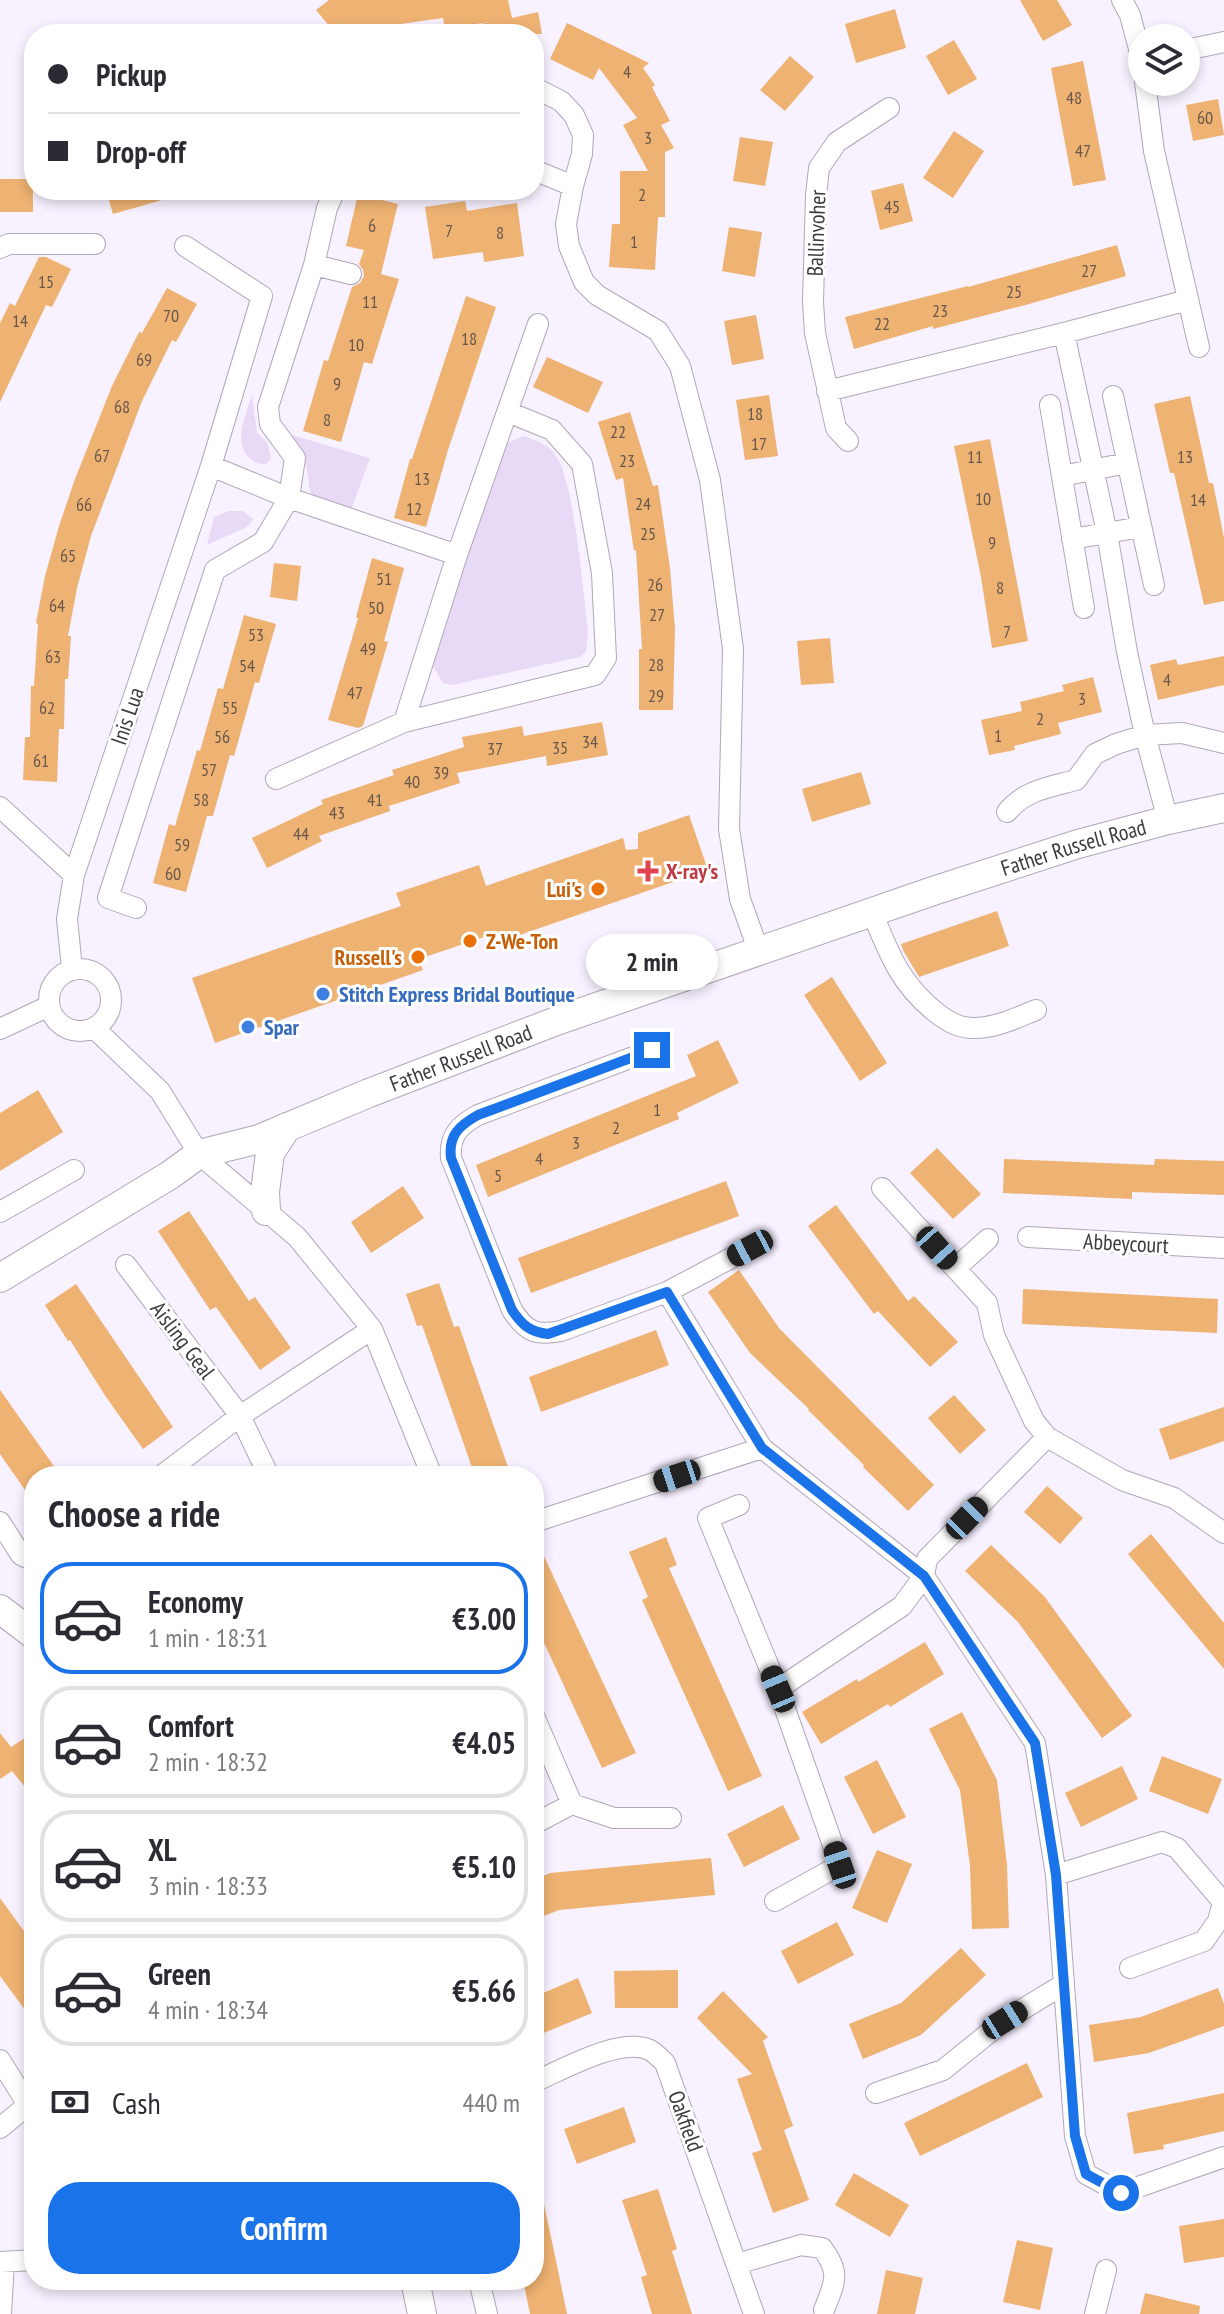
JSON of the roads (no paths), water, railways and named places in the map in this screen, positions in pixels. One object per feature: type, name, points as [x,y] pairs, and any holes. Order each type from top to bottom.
[{"type":"street","points":[[1122,0],[1132,24]]},
{"type":"street","points":[[1200,47],[1224,42]]},
{"type":"street","points":[[544,92],[561,101],[574,115],[583,135],[582,154],[566,224],[569,246],[584,282],[597,295],[658,331],[680,366],[710,480],[733,649],[729,829],[740,899],[759,952]]},
{"type":"street","points":[[1147,96],[1154,151],[1199,347]]},
{"type":"street","name":"Ballinvoher","points":[[848,441],[836,428],[815,333],[813,302],[819,168],[837,142],[889,108]]},
{"type":"street","points":[[544,174],[573,186]]},
{"type":"street","name":"Inis Lua","points":[[136,908],[108,898],[215,570],[263,542],[289,498],[295,458],[270,424],[268,407],[314,265],[331,200]]},
{"type":"street","points":[[0,248],[9,244],[95,244]]},
{"type":"street","name":"Inis Lua","points":[[72,969],[67,919],[74,875],[211,466],[262,296],[185,246]]},
{"type":"street","points":[[314,265],[351,274]]},
{"type":"street","points":[[827,391],[1188,300]]},
{"type":"street","points":[[404,722],[457,555],[538,324]]},
{"type":"street","points":[[1064,333],[1107,533],[1127,652],[1168,820]]},
{"type":"street","points":[[1113,396],[1154,585]]},
{"type":"street","points":[[1050,405],[1084,608]]},
{"type":"street","points":[[276,779],[404,722],[595,675],[606,658],[602,573],[582,464],[552,430],[508,412]]},
{"type":"street","points":[[1062,476],[1127,463]]},
{"type":"street","points":[[211,466],[289,498],[457,555]]},
{"type":"street","points":[[1072,539],[1141,527]]},
{"type":"street","points":[[1007,812],[1017,800],[1036,790],[1076,780],[1095,754],[1116,744],[1145,735],[1182,733],[1224,743]]},
{"type":"street","points":[[0,807],[74,875]]},
{"type":"street","name":"Father Russell Road","points":[[0,1278],[170,1175],[199,1154],[259,1139],[381,1088],[559,1020],[872,912],[1078,844],[1224,808]]},
{"type":"street","points":[[872,912],[899,973],[922,1002],[953,1025],[974,1028],[989,1026],[1036,1010]]},
{"type":"street","points":[[81,968],[99,974],[110,989],[107,1016],[94,1028],[75,1031],[66,1028],[58,1023],[49,1006],[56,979],[72,969],[81,968]]},
{"type":"street","points":[[0,1029],[49,1006]]},
{"type":"street","points":[[94,1028],[160,1091],[199,1154],[297,1237],[372,1329],[428,1466]]},
{"type":"street","points":[[652,1050],[478,1115],[463,1123],[455,1132],[451,1158],[512,1310],[525,1327],[535,1333],[561,1331],[667,1292],[750,1248]]},
{"type":"street","points":[[266,1211],[270,1153],[287,1127]]},
{"type":"street","points":[[0,1212],[74,1170]]},
{"type":"street","points":[[882,1188],[987,1303],[994,1335],[1034,1421],[1047,1437],[1122,1480],[1174,1498],[1224,1533]]},
{"type":"street","name":"Abbeycourt","points":[[1028,1237],[1224,1248]]},
{"type":"street","points":[[956,1268],[988,1239]]},
{"type":"street","name":"Aisling Geal","points":[[126,1265],[240,1416],[264,1466]]},
{"type":"street","points":[[667,1292],[762,1448],[924,1576],[1035,1743],[1056,1875],[1075,2136],[1086,2174],[1121,2193],[1224,2157]]},
{"type":"street","points":[[174,1466],[240,1416],[372,1329]]},
{"type":"street","points":[[778,1689],[902,1606],[924,1576],[927,1559],[1047,1437]]},
{"type":"street","points":[[544,1519],[762,1448]]},
{"type":"street","points":[[739,1505],[708,1518],[778,1689],[840,1865],[775,1901]]},
{"type":"street","points":[[0,1522],[24,1556]]},
{"type":"street","points":[[0,1609],[24,1627]]},
{"type":"street","points":[[544,1739],[572,1804]]},
{"type":"street","points":[[544,1819],[572,1804],[614,1818],[671,1818]]},
{"type":"street","points":[[1056,1875],[1162,1842],[1177,1848],[1223,1902],[1218,1921],[1204,1941],[1130,1968]]},
{"type":"street","points":[[876,2093],[943,2070],[1005,2020],[1064,1984]]},
{"type":"street","name":"Oakfield","points":[[544,2078],[610,2050],[634,2046],[651,2050],[665,2063],[754,2314]]},
{"type":"street","points":[[0,2060],[24,2099]]},
{"type":"street","points":[[0,2128],[24,2114]]},
{"type":"street","points":[[737,2264],[801,2245],[822,2248],[833,2262],[836,2279],[824,2310]]},
{"type":"street","points":[[1,2314],[2,2262],[24,2261]]},
{"type":"street","points":[[1095,2314],[1106,2270]]},
{"type":"street","points":[[417,2290],[422,2314]]},
{"type":"street","points":[[481,2290],[487,2314]]},
{"type":"place","name":"X-ray's","points":[[648,871]]},
{"type":"place","name":"Lui's","points":[[598,889]]},
{"type":"place","name":"Z-We-Ton","points":[[470,941]]},
{"type":"place","name":"Russell's","points":[[418,957]]},
{"type":"place","name":"Stitch Express Bridal Boutique","points":[[323,994]]},
{"type":"place","name":"Spar","points":[[248,1027]]}]
